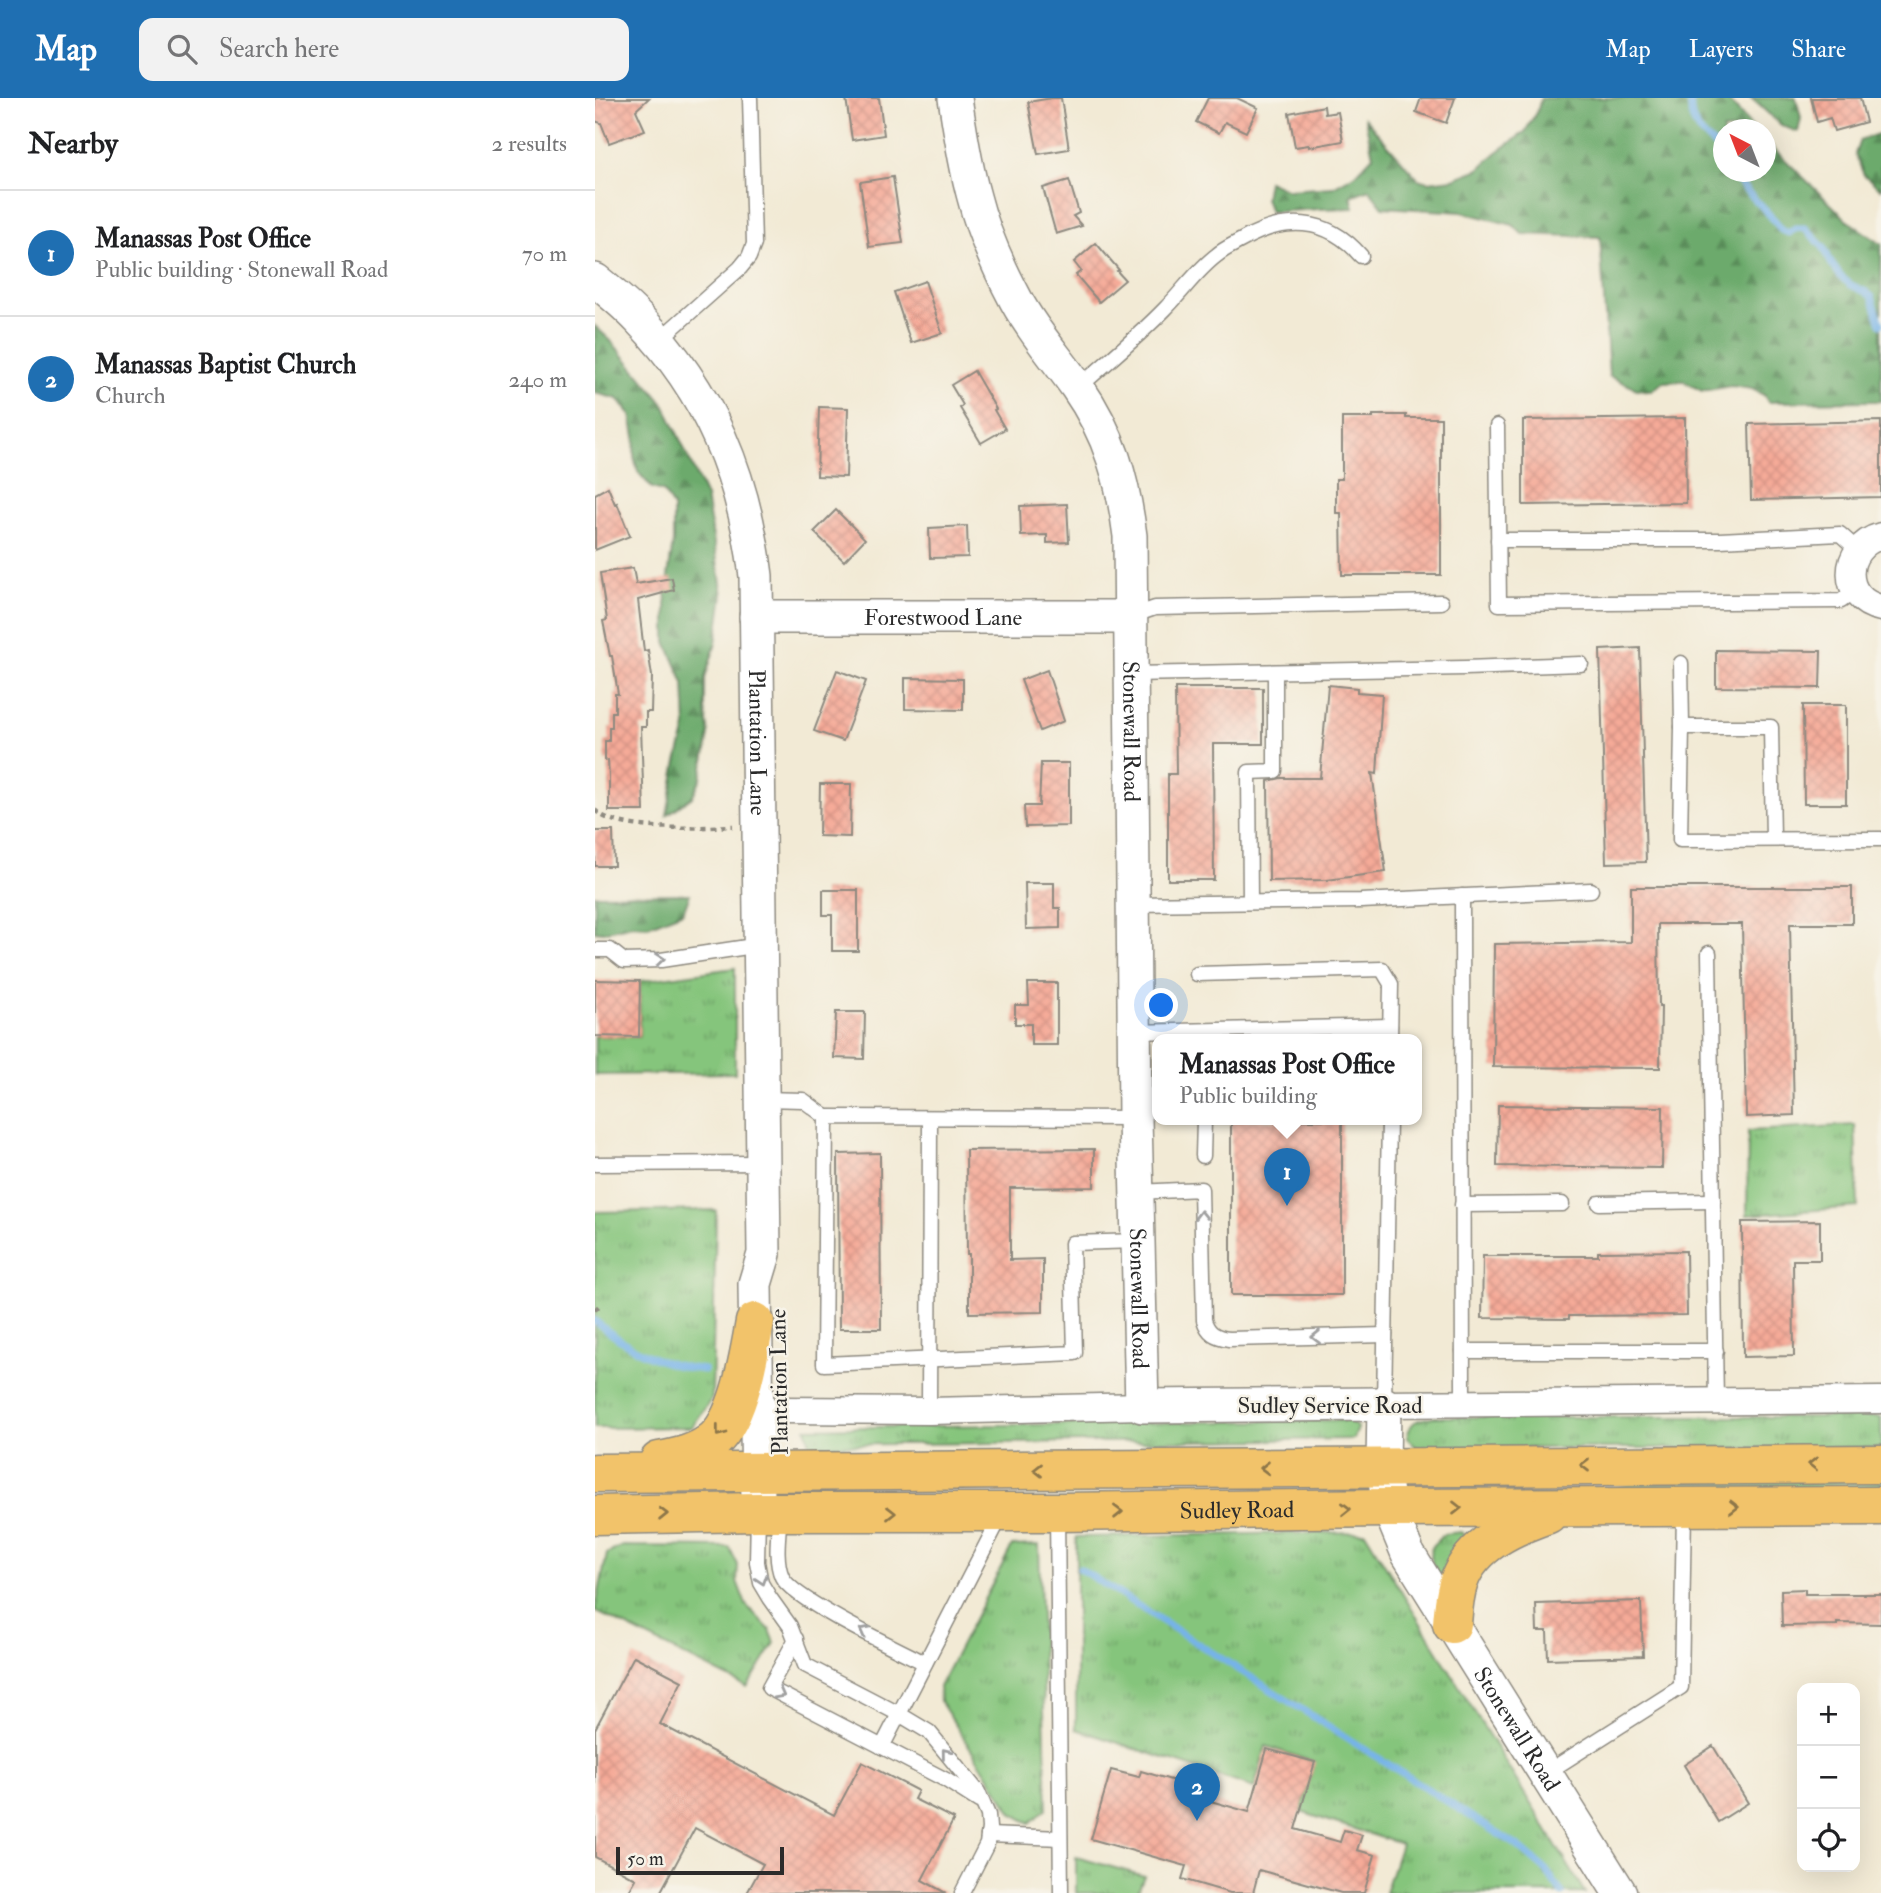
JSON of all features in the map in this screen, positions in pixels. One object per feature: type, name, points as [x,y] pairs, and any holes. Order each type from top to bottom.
[{"type":"main road","points":[[605,1473],[684,1457],[718,1437],[739,1394],[755,1322]]},
{"type":"main road","name":"Sudley Road","points":[[605,1473],[1881,1464]]},
{"type":"main road","name":"Sudley Road","points":[[595,1515],[1881,1506]]},
{"type":"main road","points":[[1452,1624],[1459,1581],[1477,1553],[1504,1533],[1534,1519],[1573,1508]]},
{"type":"street","name":"Stonewall Road","points":[[955,98],[974,198],[994,256],[1017,301],[1044,344],[1078,388],[1100,424],[1115,460],[1125,497],[1130,536],[1135,1118],[1142,1406]]},
{"type":"street","name":"Plantation Lane","points":[[595,280],[638,318],[672,357],[706,408],[740,490],[751,539],[756,576],[764,1254],[755,1284],[755,1322],[769,1471],[769,1512]]},
{"type":"street","points":[[1881,536],[1873,538],[1858,550],[1852,559],[1850,570],[1851,581],[1860,598],[1881,608]]},
{"type":"street","name":"Forestwood Lane","points":[[756,617],[1130,617]]},
{"type":"street","name":"Plantation Lane","points":[[764,1254],[778,1288],[780,1410],[769,1471]]},
{"type":"street","name":"Sudley Service Road","points":[[780,1410],[929,1411],[1142,1406],[1881,1400]]},
{"type":"street","name":"Stonewall Road","points":[[1384,1404],[1383,1466],[1389,1508],[1408,1554],[1621,1893]]},
{"type":"lane","points":[[658,341],[740,268],[749,257],[754,244],[750,98]]},
{"type":"lane","points":[[1078,388],[1165,309],[1193,276],[1219,253],[1265,228],[1303,224],[1324,229],[1342,239],[1360,256]]},
{"type":"lane","points":[[1497,426],[1499,604],[1841,601],[1855,591]]},
{"type":"lane","points":[[1498,540],[1720,540],[1840,534],[1858,550]]},
{"type":"lane","points":[[1130,617],[1155,608],[1441,602]]},
{"type":"lane","points":[[1681,663],[1680,840],[1881,839]]},
{"type":"lane","points":[[1130,674],[1581,664]]},
{"type":"lane","points":[[1250,902],[1249,772],[1275,771],[1275,671]]},
{"type":"lane","points":[[1682,727],[1771,727],[1773,839]]},
{"type":"lane","points":[[1134,904],[1361,901],[1591,890]]},
{"type":"lane","points":[[1461,896],[1463,1404]]},
{"type":"lane","points":[[595,950],[610,950],[624,961],[661,960],[760,945]]},
{"type":"lane","points":[[1709,953],[1716,1402]]},
{"type":"lane","points":[[1197,974],[1382,969],[1391,984],[1390,1033],[1298,1034]]},
{"type":"lane","points":[[1135,1032],[1183,1034]]},
{"type":"lane","points":[[762,1099],[803,1100],[826,1117],[1135,1118]]},
{"type":"lane","points":[[826,1117],[824,1364],[1075,1353],[1072,1243],[1138,1241]]},
{"type":"lane","points":[[929,1411],[930,1118]]},
{"type":"lane","points":[[1203,1156],[1204,1125]]},
{"type":"lane","points":[[1384,1404],[1389,1125]]},
{"type":"lane","points":[[595,1164],[763,1163]]},
{"type":"lane","points":[[1137,1192],[1201,1189],[1203,1320],[1212,1334],[1229,1339],[1385,1335]]},
{"type":"lane","points":[[1599,1203],[1713,1201]]},
{"type":"lane","points":[[1462,1206],[1562,1204]]},
{"type":"lane","points":[[1463,1351],[1716,1351]]},
{"type":"lane","points":[[1546,1773],[1681,1687],[1684,1508]]},
{"type":"lane","points":[[769,1512],[757,1562],[761,1583],[790,1626],[805,1665],[929,1732],[978,1792],[988,1815],[987,1844],[962,1893]]},
{"type":"lane","points":[[769,1512],[782,1576],[789,1587],[821,1609],[925,1664]]},
{"type":"lane","points":[[1057,1512],[1061,1893]]},
{"type":"lane","points":[[882,1747],[1002,1513]]},
{"type":"lane","points":[[796,1639],[769,1688],[946,1780],[983,1803]]},
{"type":"lane","points":[[988,1835],[1060,1838]]},
{"type":"path","points":[[595,810],[601,817],[658,828],[759,826]]},
{"type":"green space","points":[[1541,98],[1726,98],[1745,119],[1713,119],[1713,182],[1776,182],[1776,151],[1848,221],[1881,244],[1881,401],[1768,402],[1764,395],[1752,389],[1732,386],[1702,391],[1683,381],[1663,382],[1651,391],[1637,389],[1609,376],[1600,237],[1522,234],[1513,225],[1462,212],[1383,207],[1369,189],[1351,196],[1354,208],[1270,212],[1265,198],[1268,181],[1288,190],[1333,187],[1356,174],[1373,156],[1365,119],[1418,179],[1428,182],[1453,179],[1479,169],[1525,132]]},
{"type":"green space","points":[[1751,98],[1796,98],[1801,118],[1798,132],[1782,126]]},
{"type":"green space","points":[[1881,135],[1881,189],[1864,175],[1855,154],[1860,140]]},
{"type":"green space","points":[[595,326],[664,404],[706,497],[723,595],[716,643],[705,678],[705,709],[709,734],[701,778],[692,797],[667,815],[686,727],[684,683],[666,642],[666,590],[673,542],[673,507],[663,491],[652,488],[638,472],[631,415],[618,399],[595,393]]},
{"type":"green space","points":[[690,894],[683,912],[648,926],[632,925],[603,932],[595,931],[595,895]]},
{"type":"green space","points":[[735,968],[735,1073],[595,1075],[595,1036],[639,1037],[640,981]]},
{"type":"green space","points":[[1855,1125],[1858,1207],[1747,1215],[1748,1131]]},
{"type":"green space","points":[[716,1210],[712,1398],[692,1427],[595,1428],[595,1212]]},
{"type":"green space","points":[[1433,1417],[1881,1417],[1881,1448],[1417,1448],[1407,1438],[1412,1424]]},
{"type":"green space","points":[[1348,1420],[1358,1428],[1354,1439],[810,1445],[806,1428]]},
{"type":"green space","points":[[1881,1478],[1881,1495],[1594,1495],[1648,1479]]},
{"type":"green space","points":[[1365,1532],[1585,1893],[1385,1893],[1401,1844],[1301,1812],[1314,1762],[1266,1746],[1254,1788],[1076,1729],[1076,1537]]},
{"type":"green space","points":[[1461,1532],[1470,1542],[1446,1580],[1435,1570],[1430,1557],[1432,1546],[1444,1534]]},
{"type":"green space","points":[[1039,1545],[1047,1808],[1030,1823],[1013,1814],[940,1701],[939,1687],[1012,1546]]},
{"type":"green space","points":[[622,1546],[729,1547],[738,1565],[737,1581],[746,1605],[770,1630],[775,1643],[747,1687],[595,1611],[607,1554]]},
{"type":"green space","points":[[1076,1857],[1144,1876],[1137,1893],[1076,1893]]},
{"type":"building","points":[[595,98],[649,98],[636,110],[645,130],[609,143],[601,123],[595,121]]},
{"type":"building","points":[[846,98],[879,98],[884,135],[852,140]]},
{"type":"building","points":[[1061,98],[1069,149],[1038,154],[1028,102]]},
{"type":"building","points":[[1208,98],[1237,98],[1258,108],[1246,132],[1225,122],[1219,133],[1196,122]]},
{"type":"building","points":[[1421,98],[1455,98],[1446,123],[1416,112]]},
{"type":"building","points":[[1811,98],[1860,98],[1866,122],[1834,131],[1830,118],[1817,122]]},
{"type":"building","points":[[1324,106],[1325,114],[1338,112],[1343,141],[1295,147],[1289,113]]},
{"type":"building","points":[[893,177],[903,243],[869,247],[860,182]]},
{"type":"building","points":[[1069,180],[1079,213],[1073,216],[1082,226],[1056,234],[1043,188]]},
{"type":"building","points":[[1096,243],[1125,280],[1099,302],[1076,275],[1081,271],[1074,262]]},
{"type":"building","points":[[925,281],[942,333],[911,343],[894,292]]},
{"type":"building","points":[[974,371],[1005,429],[981,443],[960,408],[963,405],[951,385]]},
{"type":"building","points":[[819,407],[848,408],[846,477],[817,476]]},
{"type":"building","points":[[1373,415],[1441,418],[1441,575],[1342,575],[1341,513],[1336,513],[1336,479],[1342,479],[1342,418],[1373,418]]},
{"type":"building","points":[[1685,418],[1686,503],[1523,505],[1523,420]]},
{"type":"building","points":[[1881,421],[1881,497],[1751,500],[1749,424]]},
{"type":"building","points":[[608,487],[630,536],[595,550],[595,494]]},
{"type":"building","points":[[1067,504],[1069,542],[1047,543],[1047,535],[1021,536],[1020,506]]},
{"type":"building","points":[[836,510],[865,539],[844,561],[814,532]]},
{"type":"building","points":[[967,526],[968,557],[930,558],[929,528]]},
{"type":"building","points":[[633,568],[636,584],[672,578],[674,590],[638,600],[644,651],[648,650],[652,676],[651,712],[646,712],[646,727],[641,727],[644,811],[609,811],[605,741],[609,741],[612,712],[615,712],[615,694],[618,694],[603,621],[607,620],[600,573]]},
{"type":"building","points":[[1640,648],[1646,862],[1606,863],[1600,650]]},
{"type":"building","points":[[1716,650],[1821,651],[1820,688],[1716,687]]},
{"type":"building","points":[[837,670],[866,681],[843,741],[814,731]]},
{"type":"building","points":[[1047,670],[1064,721],[1040,731],[1021,680]]},
{"type":"building","points":[[905,678],[963,679],[963,710],[905,709]]},
{"type":"building","points":[[1328,685],[1357,688],[1357,692],[1382,694],[1377,774],[1372,773],[1386,872],[1327,880],[1269,881],[1268,781],[1281,778],[1320,778]]},
{"type":"building","points":[[1175,688],[1263,688],[1263,744],[1213,744],[1214,880],[1168,880],[1168,774],[1176,774]]},
{"type":"building","points":[[1803,705],[1846,705],[1846,804],[1804,804]]},
{"type":"building","points":[[1041,763],[1069,763],[1069,826],[1025,827],[1024,806],[1039,806]]},
{"type":"building","points":[[820,784],[851,784],[850,837],[819,836]]},
{"type":"building","points":[[595,831],[613,831],[614,866],[595,866]]},
{"type":"building","points":[[1025,883],[1054,883],[1054,908],[1060,908],[1060,928],[1026,929]]},
{"type":"building","points":[[1631,887],[1852,887],[1852,924],[1790,924],[1794,1115],[1746,1117],[1742,924],[1658,924],[1660,1068],[1493,1067],[1494,944],[1631,942]]},
{"type":"building","points":[[823,890],[858,890],[858,951],[832,951],[832,915],[823,915]]},
{"type":"building","points":[[595,980],[640,981],[639,1037],[595,1036]]},
{"type":"building","points":[[1028,983],[1057,983],[1057,1045],[1031,1045],[1031,1024],[1015,1024],[1015,1005],[1029,1005]]},
{"type":"building","points":[[836,1012],[865,1012],[864,1059],[834,1058]]},
{"type":"building","points":[[1498,1105],[1663,1107],[1662,1168],[1497,1166]]},
{"type":"building","points":[[1231,1125],[1342,1125],[1342,1295],[1231,1295]]},
{"type":"building","points":[[1094,1149],[1094,1187],[1010,1188],[1010,1260],[1043,1259],[1043,1312],[969,1313],[966,1150]]},
{"type":"building","points":[[880,1153],[881,1329],[839,1329],[838,1154]]},
{"type":"building","points":[[1820,1221],[1820,1260],[1793,1260],[1794,1356],[1743,1357],[1742,1222]]},
{"type":"building","points":[[1686,1251],[1687,1315],[1569,1316],[1569,1319],[1482,1318],[1483,1256],[1598,1256],[1598,1252]]},
{"type":"building","points":[[1805,1589],[1805,1594],[1881,1594],[1881,1624],[1782,1626],[1781,1590]]},
{"type":"building","points":[[1641,1601],[1643,1656],[1548,1659],[1547,1631],[1537,1631],[1536,1604]]},
{"type":"building","points":[[634,1656],[682,1681],[660,1724],[834,1815],[862,1762],[918,1791],[914,1799],[954,1819],[922,1880],[946,1893],[747,1893],[763,1864],[695,1828],[660,1893],[628,1893],[636,1879],[595,1857],[595,1729]]},
{"type":"building","points":[[1713,1746],[1748,1803],[1718,1822],[1684,1765]]},
{"type":"building","points":[[1267,1749],[1315,1762],[1295,1829],[1340,1842],[1344,1830],[1362,1835],[1357,1850],[1375,1855],[1364,1893],[1341,1893],[1259,1870],[1253,1893],[1230,1893],[1182,1879],[1186,1866],[1091,1839],[1111,1770],[1139,1777],[1141,1771],[1181,1783],[1179,1792],[1249,1812]]},
{"type":"waterway","points":[[1691,98],[1695,125],[1713,144]]},
{"type":"waterway","points":[[1739,182],[1781,230],[1789,233],[1795,228],[1805,228],[1824,248],[1841,277],[1872,297],[1881,324]]},
{"type":"waterway","points":[[595,1321],[645,1354],[672,1364],[704,1370]]},
{"type":"waterway","points":[[1080,1569],[1519,1847],[1546,1870],[1562,1893]]},
{"type":"place","name":"Manassas Post Office","points":[[1287,1206]]},
{"type":"place","name":"Manassas Baptist Church","points":[[1197,1821]]}]
